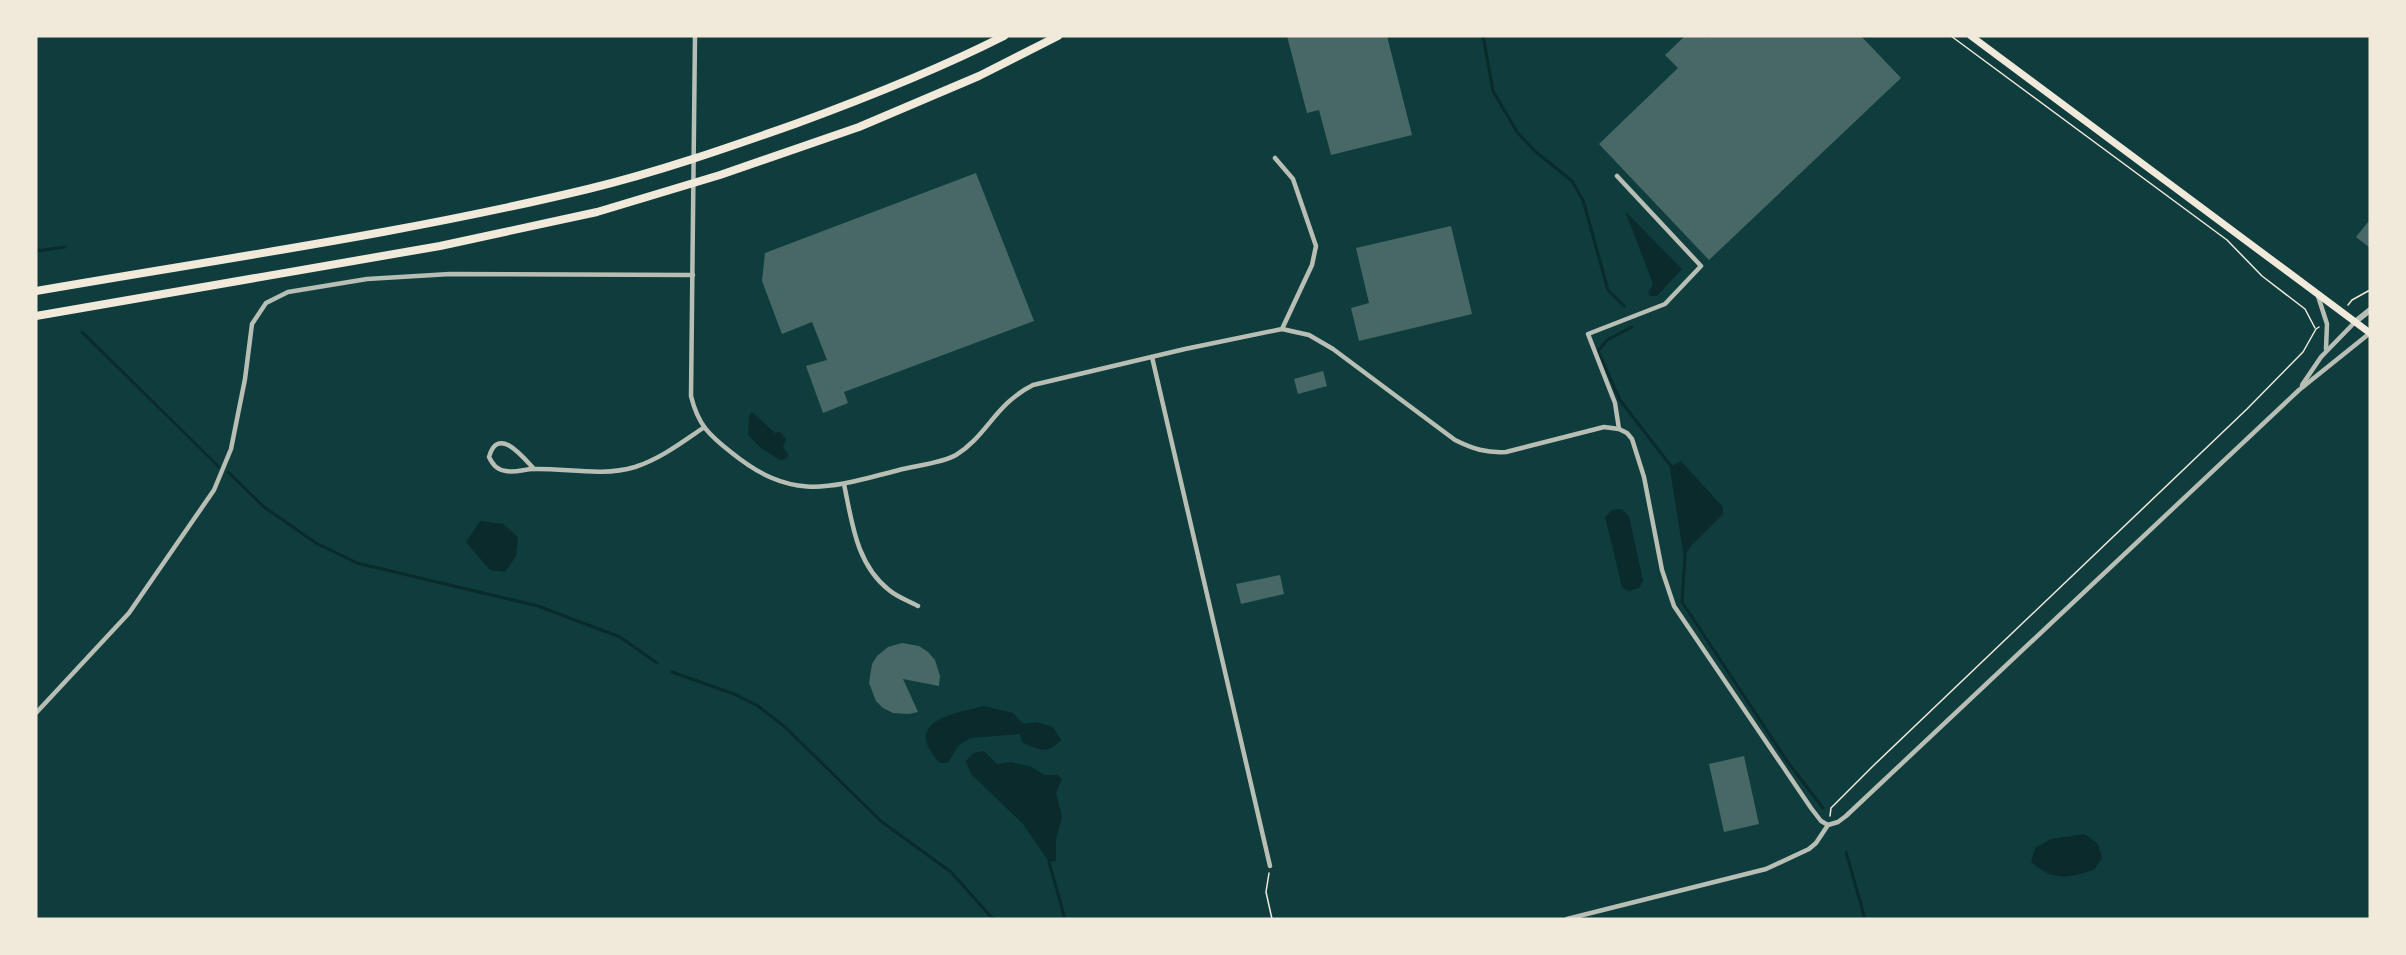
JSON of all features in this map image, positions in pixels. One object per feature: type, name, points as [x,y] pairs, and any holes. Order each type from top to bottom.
[{"type":"highway","points":[[36,291],[433,223],[589,188],[714,153],[861,100],[969,54],[1005,36]]},
{"type":"highway","points":[[36,316],[440,246],[597,212],[720,175],[859,127],[979,76],[1058,36]]},
{"type":"main road","points":[[1971,36],[2370,333]]},
{"type":"street","points":[[695,36],[691,396],[702,428],[749,467],[778,483],[794,487],[809,487],[844,484],[954,456],[973,442],[1011,398],[1033,385],[1282,329],[1309,335],[1333,349],[1455,440],[1472,448],[1490,453],[1506,452],[1604,427],[1619,429],[1632,439],[1642,470],[1655,525],[1662,570],[1674,606],[1811,808],[1821,821],[1828,825]]},
{"type":"street","points":[[1275,158],[1293,179],[1316,246],[1312,265],[1282,329]]},
{"type":"street","points":[[1617,177],[1701,266],[1665,304],[1588,334],[1615,403],[1619,429]]},
{"type":"street","points":[[36,713],[129,613],[214,490],[231,449],[245,379],[252,324],[266,303],[288,292],[367,279],[450,274],[693,274]]},
{"type":"street","points":[[2318,294],[2327,324],[2326,351]]},
{"type":"street","points":[[2299,390],[2326,351],[2370,310]]},
{"type":"street","points":[[1567,919],[1766,869],[1809,849],[1828,825],[1846,816],[2299,390],[2370,333]]},
{"type":"street","points":[[1152,357],[1270,866]]},
{"type":"street","points":[[534,469],[514,448],[505,443],[496,444],[491,448],[489,457],[498,468],[507,471],[534,469],[559,472],[614,471],[636,466],[673,450],[702,428]]},
{"type":"street","points":[[844,484],[857,544],[867,569],[890,591],[918,606]]},
{"type":"path","points":[[1828,825],[1831,808],[2247,409],[2303,352],[2316,329],[2305,309],[2262,276],[2227,240],[1951,36]]},
{"type":"path","points":[[2359,295],[2370,290]]},
{"type":"path","points":[[1270,866],[1266,892],[1272,919]]},
{"type":"water","points":[[1625,211],[1682,269],[1657,296],[1650,296],[1648,293],[1653,284]]},
{"type":"water","points":[[752,412],[775,433],[780,432],[786,439],[783,447],[788,454],[787,459],[780,460],[761,448],[748,435],[749,416]]},
{"type":"water","points":[[1681,461],[1723,507],[1723,514],[1685,555],[1671,466]]},
{"type":"water","points":[[1621,509],[1629,516],[1643,581],[1639,588],[1628,591],[1622,587],[1605,517],[1612,510]]},
{"type":"water","points":[[480,521],[503,524],[518,537],[516,556],[505,572],[490,570],[466,542]]},
{"type":"water","points":[[984,706],[1013,713],[1023,724],[1036,722],[1053,727],[1061,740],[1052,748],[1043,750],[1022,742],[1020,734],[970,738],[958,746],[948,763],[940,763],[929,749],[926,738],[928,729],[945,717]]},
{"type":"water","points":[[984,751],[997,764],[1011,762],[1032,767],[1044,775],[1057,775],[1062,779],[1056,793],[1062,817],[1056,839],[1056,861],[1049,862],[1023,824],[971,774],[966,761],[973,753]]},
{"type":"water","points":[[2085,834],[2098,844],[2102,858],[2094,870],[2061,876],[2047,873],[2031,862],[2035,848],[2051,839]]},
{"type":"building","points":[[1287,36],[1387,36],[1412,135],[1331,155],[1319,110],[1307,113]]},
{"type":"building","points":[[1685,36],[1707,36],[1709,38],[1711,36],[1861,36],[1901,78],[1709,260],[1599,144],[1678,68],[1665,55]]},
{"type":"building","points":[[976,173],[1034,321],[844,392],[848,403],[823,413],[806,366],[827,360],[812,322],[782,334],[762,281],[765,253]]},
{"type":"building","points":[[2368,222],[2370,224],[2370,248],[2356,237]]},
{"type":"building","points":[[1451,226],[1472,314],[1359,341],[1351,308],[1369,303],[1356,248]]},
{"type":"building","points":[[1323,371],[1327,386],[1298,394],[1294,379]]},
{"type":"building","points":[[1280,575],[1284,594],[1241,604],[1236,584]]},
{"type":"building","points":[[902,643],[919,646],[928,652],[935,660],[940,676],[939,686],[903,679],[918,712],[909,714],[893,713],[883,708],[876,701],[869,683],[872,664],[877,656],[888,647]]},
{"type":"building","points":[[1744,756],[1759,824],[1724,832],[1709,764]]},
{"type":"waterway","points":[[1483,36],[1493,91],[1517,132],[1536,152],[1572,181],[1583,200],[1608,290],[1624,306]]},
{"type":"waterway","points":[[36,251],[65,247]]},
{"type":"waterway","points":[[1632,327],[1607,340],[1598,351],[1620,400],[1671,466],[1685,555],[1682,602],[1787,761],[1823,808]]},
{"type":"waterway","points":[[82,332],[219,467]]},
{"type":"waterway","points":[[228,472],[264,507],[316,543],[357,563],[538,606],[620,637],[657,663]]},
{"type":"waterway","points":[[672,672],[734,694],[758,706],[785,727],[882,822],[951,872],[993,919]]},
{"type":"waterway","points":[[1846,852],[1865,919]]},
{"type":"waterway","points":[[1049,862],[1065,919]]}]
